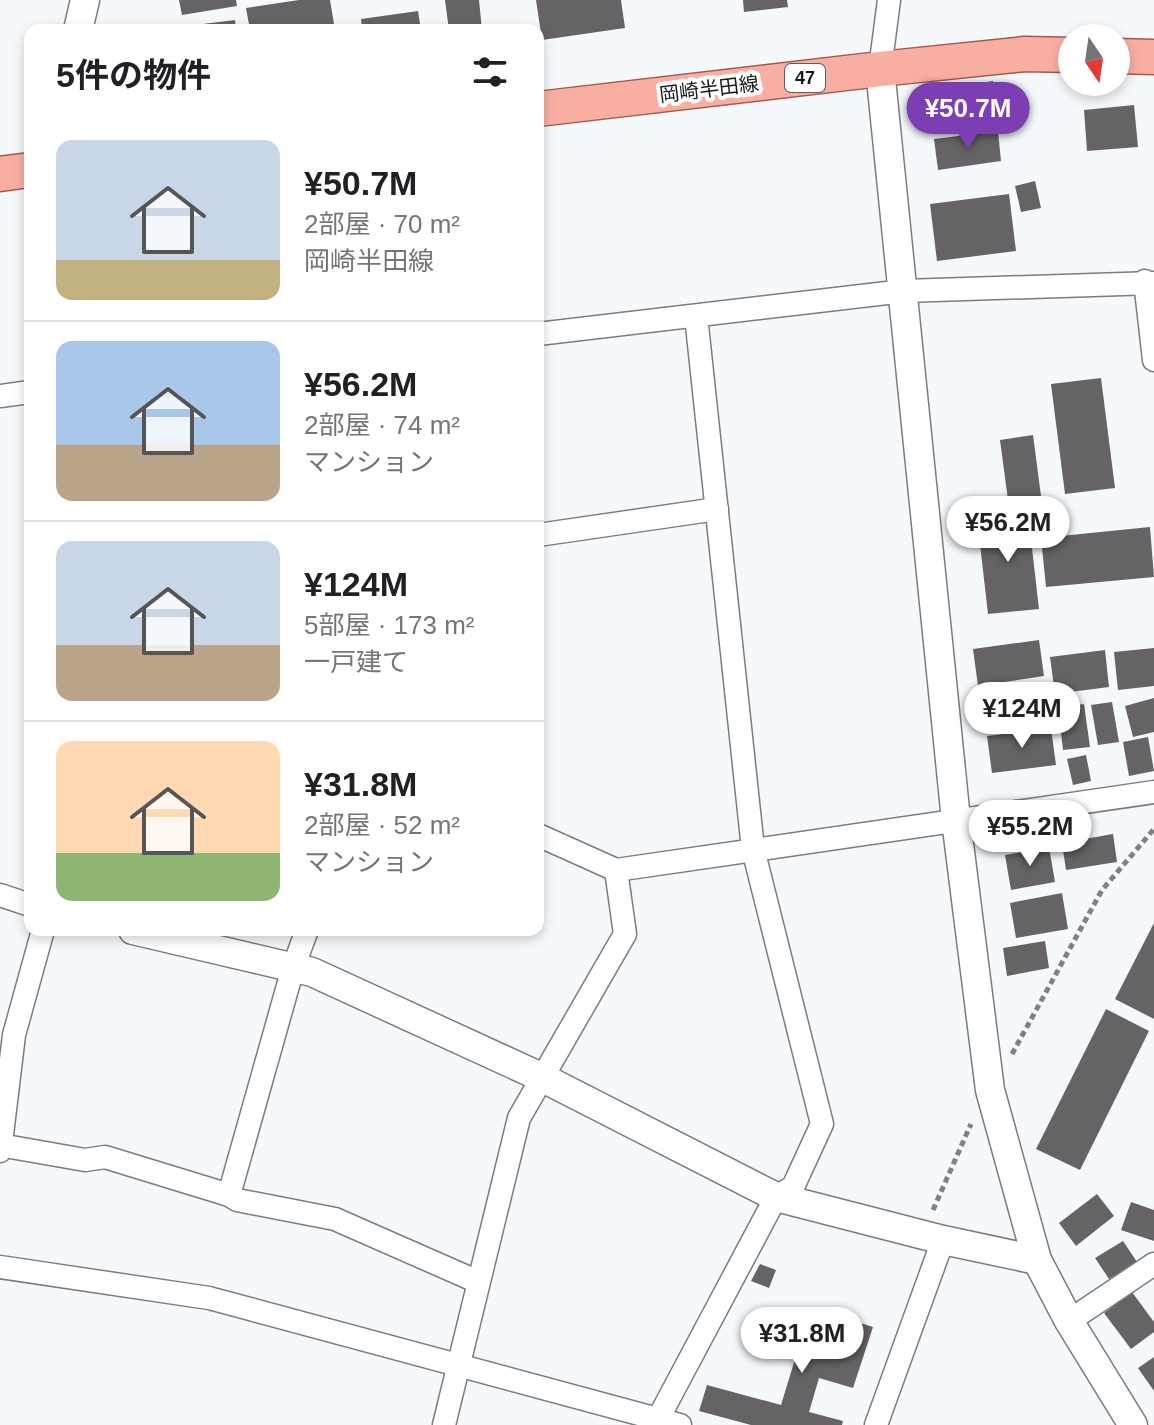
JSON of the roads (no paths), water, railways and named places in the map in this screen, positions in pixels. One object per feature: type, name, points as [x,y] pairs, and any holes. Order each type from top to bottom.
[{"type":"main road","name":"岡崎半田線","points":[[544,108],[880,69],[1025,54],[1058,55]]},
{"type":"main road","points":[[1130,56],[1154,57]]},
{"type":"main road","points":[[0,174],[24,171]]},
{"type":"street","points":[[79,24],[85,0]]},
{"type":"street","points":[[889,0],[880,69],[956,820],[990,1090],[1037,1260],[1069,1321],[1133,1425]]},
{"type":"street","points":[[544,333],[904,291],[1150,282],[1154,360]]},
{"type":"street","points":[[0,1267],[209,1298],[669,1422],[776,1197],[793,1187],[822,1124],[753,849],[696,316]]},
{"type":"street","points":[[0,396],[24,393]]},
{"type":"street","points":[[544,534],[717,509]]},
{"type":"street","points":[[544,838],[616,870],[1154,792]]},
{"type":"street","points":[[444,1425],[476,1281],[519,1118],[625,934],[616,870]]},
{"type":"street","points":[[0,895],[24,903]]},
{"type":"street","points":[[41,936],[14,1035],[0,1147],[85,1160],[105,1157],[237,1200],[335,1219],[476,1281]]},
{"type":"street","points":[[158,936],[312,972],[541,1077],[776,1197],[943,1240],[1037,1260]]},
{"type":"street","points":[[229,1195],[305,936]]},
{"type":"street","points":[[876,1425],[943,1240]]},
{"type":"street","points":[[1069,1321],[1154,1264]]}]
